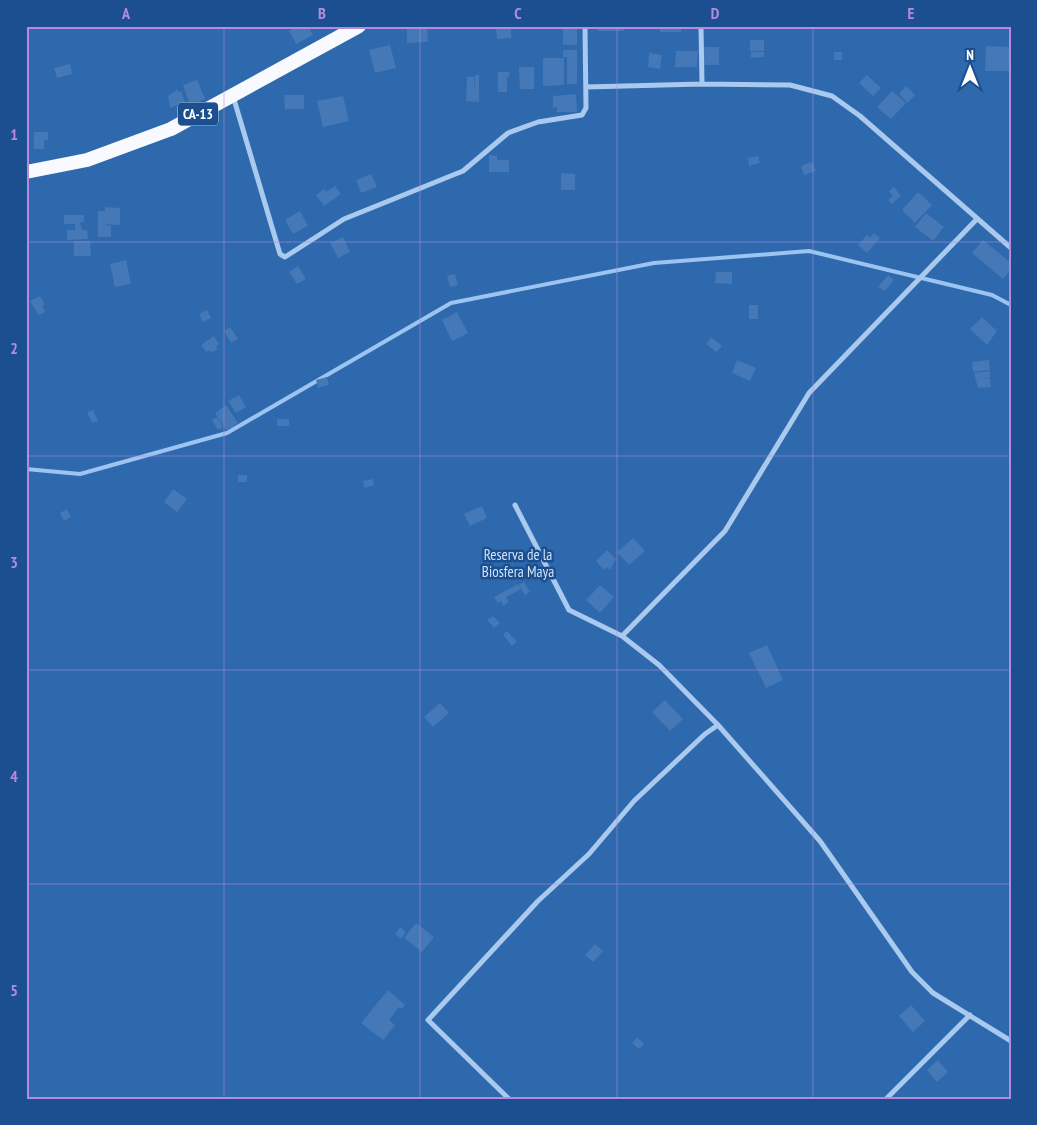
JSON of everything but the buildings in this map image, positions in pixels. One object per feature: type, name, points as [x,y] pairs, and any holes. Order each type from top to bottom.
[{"type":"highway","name":"CA-13","points":[[26,172],[96,157],[171,128],[359,26]]},
{"type":"street","points":[[233,95],[280,254],[285,257],[344,220],[462,171],[508,133],[538,122],[582,116],[586,108],[586,26]]},
{"type":"street","points":[[701,26],[702,84]]},
{"type":"street","points":[[586,87],[702,84],[790,85],[832,96],[860,116],[976,220],[1011,248]]},
{"type":"street","points":[[622,636],[724,531],[809,393],[976,220]]},
{"type":"street","points":[[516,505],[569,610],[622,636],[660,665],[718,725],[820,841],[912,972],[933,994],[1011,1041]]},
{"type":"street","points":[[509,1099],[428,1020],[538,901],[589,854],[634,801],[705,734],[718,725]]},
{"type":"street","points":[[886,1099],[970,1015]]},
{"type":"green space","name":"Reserva de la Biosfera Maya","points":[[26,26],[1011,26],[1011,1099],[26,1099]]},
{"type":"waterway","points":[[26,469],[80,474],[227,433],[451,303],[654,263],[809,251],[992,295],[1011,305]]}]
